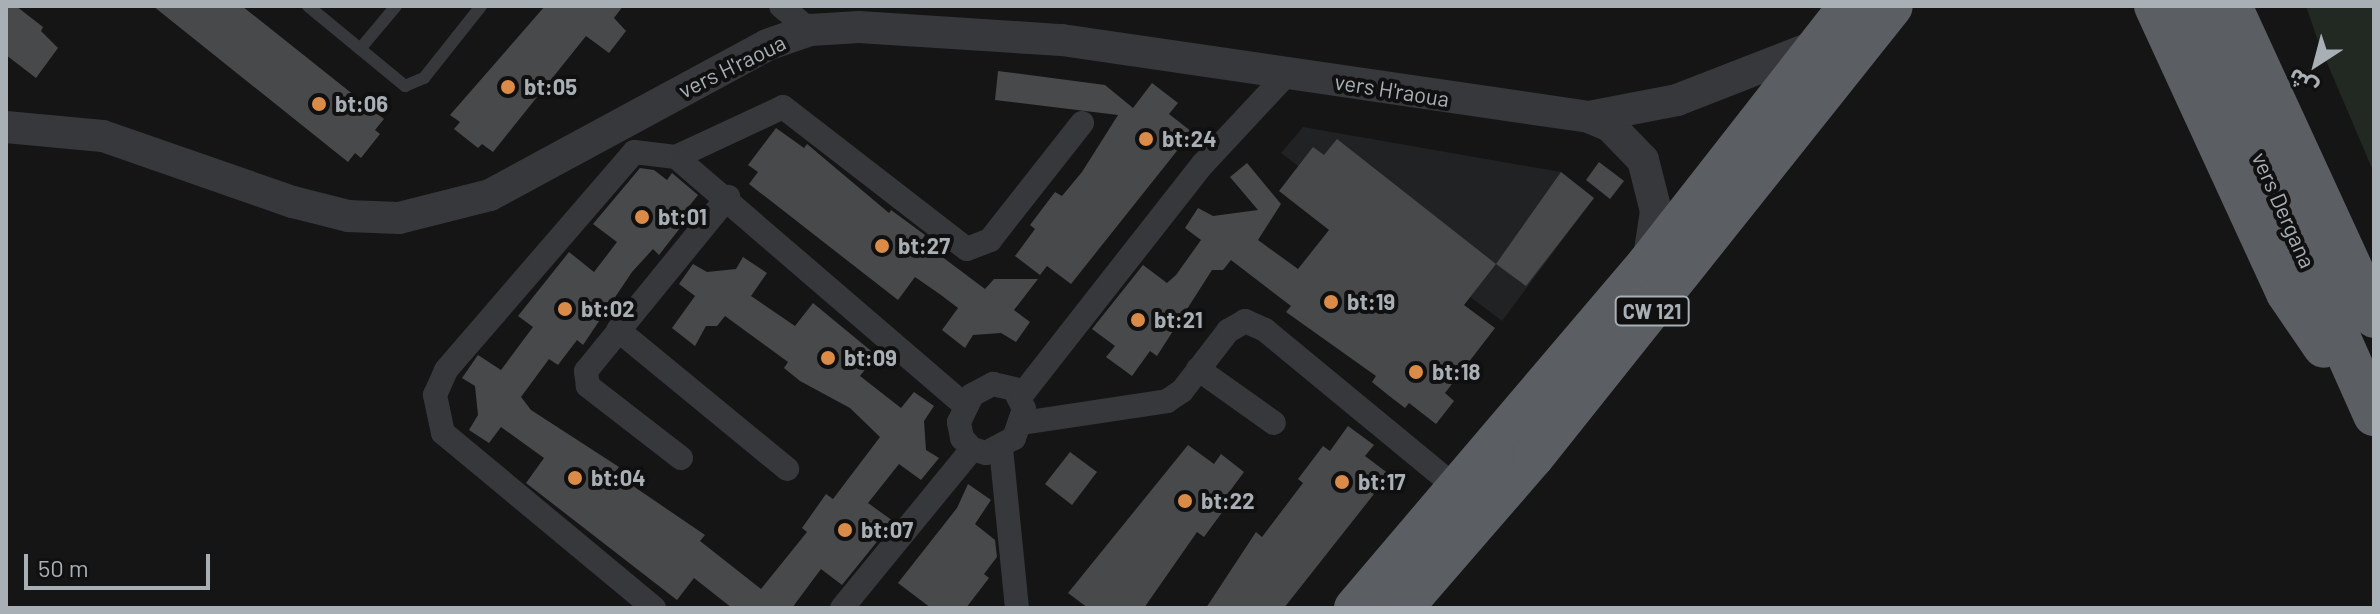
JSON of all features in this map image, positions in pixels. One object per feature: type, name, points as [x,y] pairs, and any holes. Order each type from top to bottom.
[{"type":"highway","points":[[1355,608],[1647,265],[1849,6]]},
{"type":"highway","name":"CW 121","points":[[1402,608],[1533,457],[1892,6]]},
{"type":"highway","points":[[2155,6],[2287,293],[2322,344],[2358,378]]},
{"type":"highway","name":"vers Dergana","points":[[2192,6],[2374,415]]},
{"type":"highway","points":[[2231,6],[2374,317]]},
{"type":"highway","points":[[2260,6],[2356,224],[2360,258],[2355,276]]},
{"type":"street","points":[[781,6],[810,30]]},
{"type":"street","name":"vers H'raoua","points":[[6,127],[103,136],[293,202],[348,216],[399,218],[490,195],[740,59],[810,30],[906,28],[1062,40],[1589,117]]},
{"type":"street","points":[[1589,117],[1677,100],[1818,45]]},
{"type":"street","points":[[1020,397],[1203,164],[1287,74]]},
{"type":"street","points":[[676,157],[783,107],[967,249],[990,240],[1082,123]]},
{"type":"street","points":[[1589,117],[1610,126],[1643,160],[1656,211],[1647,265]]},
{"type":"street","points":[[654,608],[443,433],[435,395],[446,370],[634,152],[676,157],[728,197],[965,406]]},
{"type":"street","points":[[681,458],[588,386],[586,371],[728,197]]},
{"type":"street","points":[[1017,608],[1001,448],[1022,423],[1167,401],[1182,391],[1236,325],[1255,323],[1458,489]]},
{"type":"street","points":[[618,330],[787,469]]},
{"type":"street","points":[[1198,369],[1274,423]]},
{"type":"street","points":[[972,449],[962,438],[959,422],[965,406],[993,384],[1014,389],[1020,397],[1022,423]]},
{"type":"street","points":[[842,608],[972,449],[1001,448]]},
{"type":"lane","points":[[308,6],[405,86],[424,78],[481,6]]},
{"type":"lane","points":[[360,49],[396,6]]},
{"type":"shaded area","points":[[2306,6],[2374,6],[2374,173],[2319,44]]},
{"type":"shaded area","points":[[1303,127],[1561,172],[1594,198],[1502,321],[1281,153]]},
{"type":"building","points":[[6,6],[16,6],[43,27],[41,31],[58,48],[36,78],[6,55]]},
{"type":"building","points":[[153,6],[242,6],[384,119],[375,130],[380,134],[361,158],[355,153],[348,162]]},
{"type":"building","points":[[545,6],[623,6],[614,18],[626,31],[609,53],[586,36],[493,152],[482,144],[478,148],[454,129],[460,122],[450,115]]},
{"type":"building","points":[[998,71],[1105,85],[1133,108],[1152,83],[1178,103],[1169,114],[1192,132],[1071,284],[1047,266],[1040,275],[1015,256],[1035,229],[1030,225],[1055,192],[1062,196],[1082,172],[1118,115],[995,100]]},
{"type":"building","points":[[776,128],[804,148],[807,144],[889,213],[891,210],[925,235],[921,241],[985,289],[994,279],[1038,279],[1014,310],[1030,322],[1016,342],[1001,333],[973,335],[965,348],[942,330],[958,308],[941,295],[915,277],[898,300],[749,184],[758,172],[748,165]]},
{"type":"building","points":[[1337,139],[1496,264],[1464,305],[1495,328],[1445,393],[1454,401],[1436,424],[1409,403],[1405,408],[1388,395],[1372,382],[1376,376],[1286,312],[1291,306],[1231,260],[1223,270],[1212,270],[1157,356],[1150,351],[1132,376],[1106,357],[1115,346],[1092,329],[1143,265],[1167,283],[1176,275],[1201,240],[1185,228],[1198,208],[1213,216],[1258,210],[1230,177],[1247,163],[1281,204],[1258,240],[1298,269],[1329,230],[1279,191],[1313,147],[1324,155]]},
{"type":"building","points":[[1599,162],[1624,181],[1610,199],[1586,180]]},
{"type":"building","points":[[640,168],[654,170],[667,180],[672,173],[698,195],[682,215],[687,219],[659,255],[653,249],[632,272],[583,345],[577,340],[558,365],[549,359],[521,397],[531,410],[619,467],[614,473],[705,535],[700,541],[761,589],[807,532],[802,528],[826,494],[833,499],[880,437],[850,408],[800,381],[784,368],[788,362],[725,316],[717,326],[706,326],[695,346],[672,328],[695,296],[679,284],[693,264],[707,272],[736,269],[743,257],[767,273],[751,296],[795,326],[813,303],[876,355],[860,376],[901,408],[914,392],[934,406],[924,421],[926,450],[939,458],[921,480],[899,464],[868,503],[893,521],[842,585],[821,569],[792,608],[732,608],[694,578],[677,600],[526,483],[544,458],[501,427],[489,443],[469,430],[478,415],[475,386],[462,378],[478,355],[501,370],[533,327],[518,316],[569,252],[594,272],[617,242],[593,224]]},
{"type":"building","points":[[1561,172],[1594,198],[1526,286],[1496,264]]},
{"type":"building","points":[[1348,426],[1374,445],[1365,456],[1389,474],[1374,494],[1284,608],[1206,608],[1256,532],[1262,537],[1303,483],[1298,479],[1323,446],[1330,451]]},
{"type":"building","points":[[1188,445],[1214,464],[1221,454],[1244,472],[1224,499],[1229,503],[1204,537],[1197,532],[1144,608],[1088,608],[1068,593]]},
{"type":"building","points":[[1070,452],[1097,472],[1072,505],[1045,484]]},
{"type":"building","points":[[968,484],[991,500],[975,524],[995,540],[997,557],[984,574],[989,578],[966,608],[931,608],[898,583],[957,508]]},
{"type":"place","name":"bt:05","points":[[508,87]]},
{"type":"place","name":"bt:06","points":[[319,104]]},
{"type":"place","name":"bt:24","points":[[1146,139]]},
{"type":"place","name":"bt:01","points":[[642,217]]},
{"type":"place","name":"bt:27","points":[[882,246]]},
{"type":"place","name":"bt:19","points":[[1331,302]]},
{"type":"place","name":"bt:02","points":[[565,309]]},
{"type":"place","name":"bt:21","points":[[1138,320]]},
{"type":"place","name":"bt:09","points":[[828,358]]},
{"type":"place","name":"bt:18","points":[[1416,372]]},
{"type":"place","name":"bt:04","points":[[575,478]]},
{"type":"place","name":"bt:17","points":[[1342,482]]},
{"type":"place","name":"bt:22","points":[[1185,501]]},
{"type":"place","name":"bt:07","points":[[845,530]]}]
